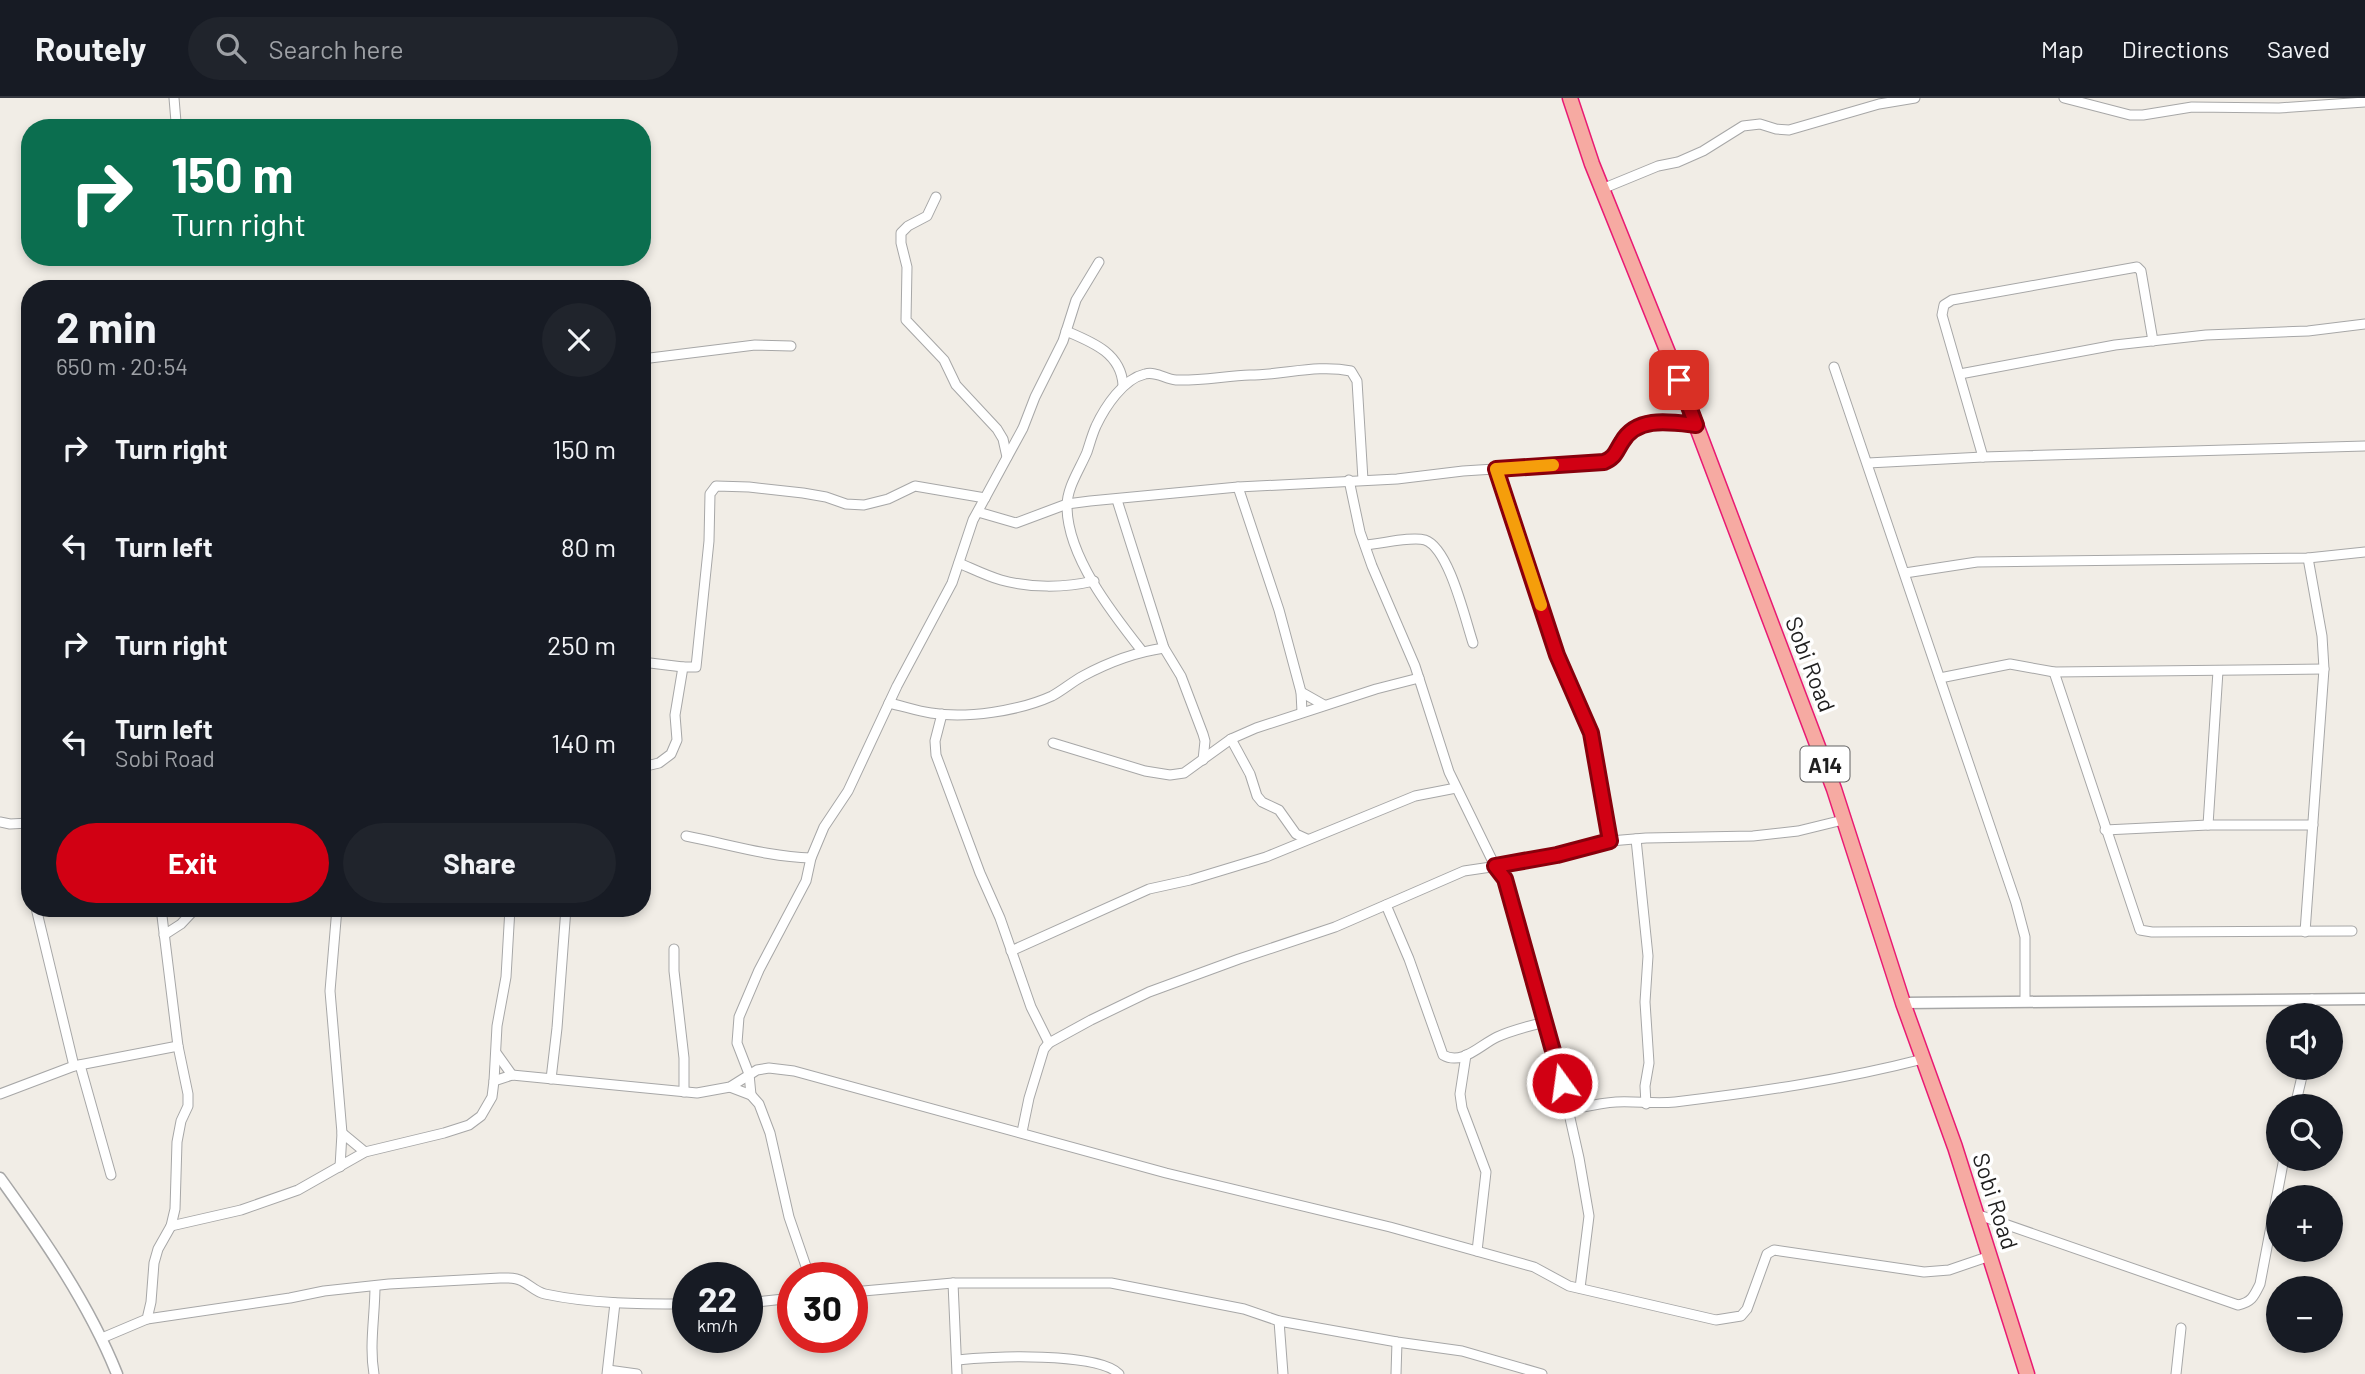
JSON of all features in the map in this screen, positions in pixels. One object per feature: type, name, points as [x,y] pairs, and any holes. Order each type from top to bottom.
[{"type":"highway","name":"Sobi Road","points":[[1570,98],[1592,164],[1696,425],[1834,789],[1902,1003],[1976,1214],[2027,1374]]},
{"type":"street","points":[[174,98],[176,119]]},
{"type":"street","points":[[1602,189],[1703,151],[1743,126],[1760,124],[1776,130],[1788,130],[1879,104],[1915,98]]},
{"type":"street","points":[[2064,98],[2094,102],[2130,115],[2192,107],[2279,108],[2365,102]]},
{"type":"street","points":[[936,197],[927,216],[901,233],[907,267],[906,320],[944,360],[956,384],[997,429],[1003,439],[1007,457]]},
{"type":"street","points":[[751,1095],[749,1074],[737,1043],[739,1017],[759,970],[806,881],[811,858],[824,827],[848,791],[889,703],[952,583],[978,512],[1023,428],[1063,341],[1076,300],[1099,262]]},
{"type":"street","points":[[1983,457],[1942,315],[1944,305],[1952,300],[2140,268],[2154,341]]},
{"type":"street","points":[[1960,374],[2115,345],[2206,335],[2308,331],[2365,324]]},
{"type":"street","points":[[1066,331],[1104,348],[1122,374],[1123,385]]},
{"type":"street","points":[[651,358],[755,345],[791,346]]},
{"type":"street","points":[[1834,367],[2016,903],[2025,937],[2025,1001]]},
{"type":"street","points":[[1142,651],[1094,582],[1074,545],[1067,504],[1072,483],[1088,450],[1093,431],[1104,410],[1123,385],[1145,374],[1185,380],[1307,368],[1351,371],[1357,382],[1363,480]]},
{"type":"street","points":[[978,512],[1016,523],[1067,504],[1238,488],[1397,479],[1604,462],[1611,459],[1630,430],[1639,426],[1654,422],[1696,425]]},
{"type":"street","points":[[1868,463],[2365,446]]},
{"type":"street","points":[[1496,469],[1557,655],[1591,733],[1610,841]]},
{"type":"street","points":[[1349,480],[1365,545],[1419,678],[1456,788],[1495,866],[1505,879],[1556,1056],[1579,1158],[1588,1216],[1580,1288]]},
{"type":"street","points":[[651,663],[696,667],[709,541],[710,494],[716,486],[803,493],[846,504],[864,505],[888,499],[915,486],[985,498]]},
{"type":"street","points":[[1238,488],[1279,610],[1301,692],[1302,712]]},
{"type":"street","points":[[1116,500],[1164,648],[1181,676],[1205,741],[1203,760]]},
{"type":"street","points":[[1365,545],[1422,539],[1433,544],[1451,575],[1473,643]]},
{"type":"street","points":[[1905,573],[1977,562],[2308,558],[2365,552]]},
{"type":"street","points":[[2305,932],[2324,669],[2322,636],[2308,558]]},
{"type":"street","points":[[959,563],[1001,580],[1036,585],[1065,587],[1094,582]]},
{"type":"street","points":[[889,703],[930,713],[961,715],[1033,704],[1054,695],[1084,675],[1142,651],[1164,648]]},
{"type":"street","points":[[1940,678],[2010,664],[2054,672],[2324,669]]},
{"type":"street","points":[[651,764],[659,763],[671,754],[677,740],[675,715],[683,667]]},
{"type":"street","points":[[2208,825],[2218,671]]},
{"type":"street","points":[[2054,672],[2136,922],[2143,931],[2352,931]]},
{"type":"street","points":[[1052,743],[1133,768],[1170,775],[1184,773],[1227,742],[1302,712],[1419,678]]},
{"type":"street","points":[[1301,692],[1324,705]]},
{"type":"street","points":[[942,714],[935,741],[936,755],[1031,1007],[1049,1043]]},
{"type":"street","points":[[1205,741],[1227,742]]},
{"type":"street","points":[[1227,742],[1250,774],[1257,796],[1262,802],[1279,810],[1296,834],[1307,839]]},
{"type":"street","points":[[1012,951],[1149,889],[1190,880],[1266,857],[1415,796],[1456,788]]},
{"type":"street","points":[[1022,1132],[1029,1098],[1044,1049],[1049,1043],[1149,992],[1335,926],[1464,871],[1557,855],[1610,841],[1753,836],[1798,831],[1843,820]]},
{"type":"street","points":[[0,822],[21,823]]},
{"type":"street","points":[[2105,830],[2208,825],[2313,825]]},
{"type":"street","points":[[686,836],[792,858],[811,858]]},
{"type":"street","points":[[1636,839],[1648,956],[1645,1002],[1649,1063],[1645,1086],[1646,1104]]},
{"type":"street","points":[[1387,905],[1443,1055],[1450,1059],[1466,1055],[1497,1036],[1545,1022]]},
{"type":"street","points":[[38,917],[77,1065],[111,1175]]},
{"type":"street","points":[[147,1319],[154,1264],[158,1249],[171,1226],[175,1209],[177,1142],[181,1121],[188,1106],[188,1094],[177,1046],[162,917]]},
{"type":"street","points":[[164,935],[187,917]]},
{"type":"street","points":[[336,917],[330,991],[342,1133],[340,1167]]},
{"type":"street","points":[[171,1226],[241,1210],[298,1190],[365,1152],[470,1125],[481,1116],[492,1097],[498,1026],[506,977],[509,917]]},
{"type":"street","points":[[551,1079],[565,917]]},
{"type":"street","points":[[674,949],[684,1058],[684,1092]]},
{"type":"street","points":[[2312,999],[2312,1003]]},
{"type":"street","points":[[1902,1003],[2365,999]]},
{"type":"street","points":[[0,1094],[77,1065],[177,1046]]},
{"type":"street","points":[[496,1054],[512,1075]]},
{"type":"street","points":[[1466,1055],[1460,1094],[1462,1108],[1486,1172],[1477,1251]]},
{"type":"street","points":[[1568,1110],[1616,1102],[1646,1104],[1741,1093],[1882,1070],[1923,1059]]},
{"type":"street","points":[[494,1081],[512,1075],[697,1093],[730,1087],[757,1070],[769,1068],[793,1071],[1166,1173],[1390,1227],[1477,1251],[1534,1267],[1569,1286],[1716,1320],[1731,1319],[1747,1309],[1761,1266],[1767,1254],[1774,1250],[1924,1272],[1949,1270],[1990,1256]]},
{"type":"street","points":[[730,1087],[751,1095],[759,1104],[770,1133],[789,1217],[804,1262]]},
{"type":"street","points":[[342,1133],[365,1152]]},
{"type":"street","points":[[1976,1214],[2238,1305],[2248,1303],[2260,1284],[2282,1171]]},
{"type":"street","points":[[0,1178],[51,1252],[102,1338],[117,1374]]},
{"type":"street","points":[[102,1338],[147,1319],[324,1291],[375,1286],[514,1278],[541,1294],[615,1303],[672,1304]]},
{"type":"street","points":[[868,1291],[953,1283],[1111,1283],[1244,1309],[1279,1321],[1462,1351],[1542,1374]]},
{"type":"street","points":[[953,1283],[957,1374]]},
{"type":"street","points":[[374,1374],[371,1342],[375,1286]]},
{"type":"street","points":[[615,1303],[607,1372],[637,1374]]},
{"type":"street","points":[[1279,1321],[1283,1374]]},
{"type":"street","points":[[2176,1374],[2181,1328]]},
{"type":"street","points":[[1396,1374],[1397,1342]]},
{"type":"street","points":[[958,1360],[989,1356],[1031,1357],[1107,1365],[1119,1374]]},
{"type":"slow traffic","points":[[1541,605],[1496,469],[1553,465]]},
{"type":"route","points":[[1562,1083],[1505,879],[1495,866],[1557,855],[1610,841],[1591,733],[1557,655],[1496,469],[1604,462],[1616,454],[1630,430],[1639,426],[1654,422],[1696,425],[1679,380]]}]
